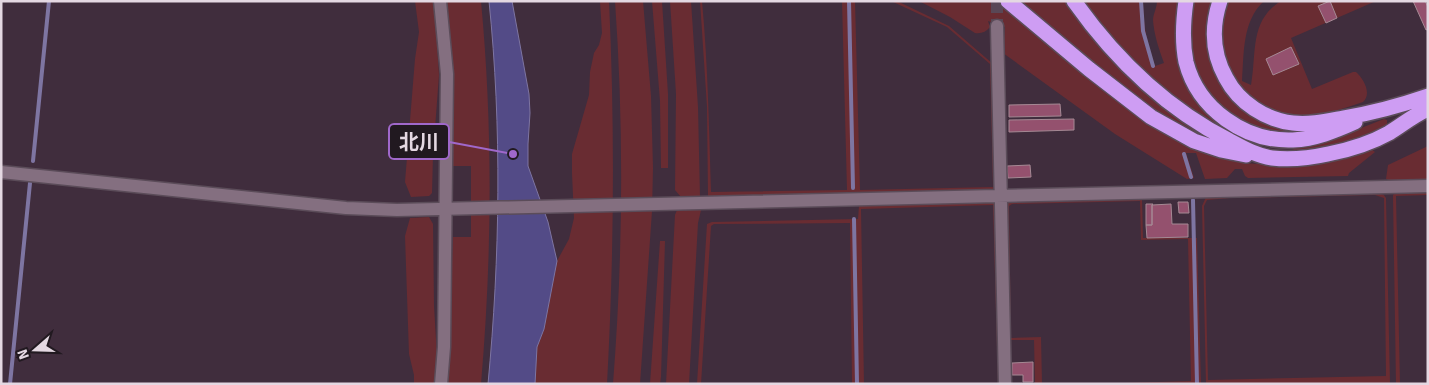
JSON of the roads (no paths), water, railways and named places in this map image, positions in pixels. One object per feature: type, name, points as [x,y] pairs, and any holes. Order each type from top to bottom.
[{"type":"highway","points":[[1008,1],[1113,89],[1168,128],[1207,146],[1221,150],[1270,158],[1314,157],[1348,149],[1388,133],[1428,109]]},
{"type":"highway","points":[[1074,1],[1114,52],[1165,99],[1213,132],[1250,151],[1270,158]]},
{"type":"highway","points":[[1186,1],[1183,34],[1191,76],[1205,99],[1216,111],[1240,128],[1266,138],[1293,140],[1315,137],[1376,113],[1428,96]]},
{"type":"highway","points":[[1220,1],[1213,35],[1217,60],[1235,93],[1254,109],[1276,119],[1294,123],[1312,123],[1376,113]]},
{"type":"street","points":[[440,1],[447,74],[451,209],[441,384]]},
{"type":"street","points":[[997,26],[1005,384]]},
{"type":"street","points":[[1,172],[346,208],[397,210],[1428,186]]},
{"type":"waterway","points":[[33,161],[49,1]]},
{"type":"waterway","points":[[849,1],[853,188]]},
{"type":"waterway","points":[[1141,1],[1143,31],[1153,66]]},
{"type":"waterway","points":[[1184,154],[1191,177]]},
{"type":"waterway","points":[[10,384],[30,183]]},
{"type":"waterway","points":[[1193,200],[1197,384]]},
{"type":"waterway","points":[[854,219],[857,384]]},
{"type":"tunnel","points":[[997,1],[997,26]]},
{"type":"place","name":"北川","points":[[513,154]]}]
